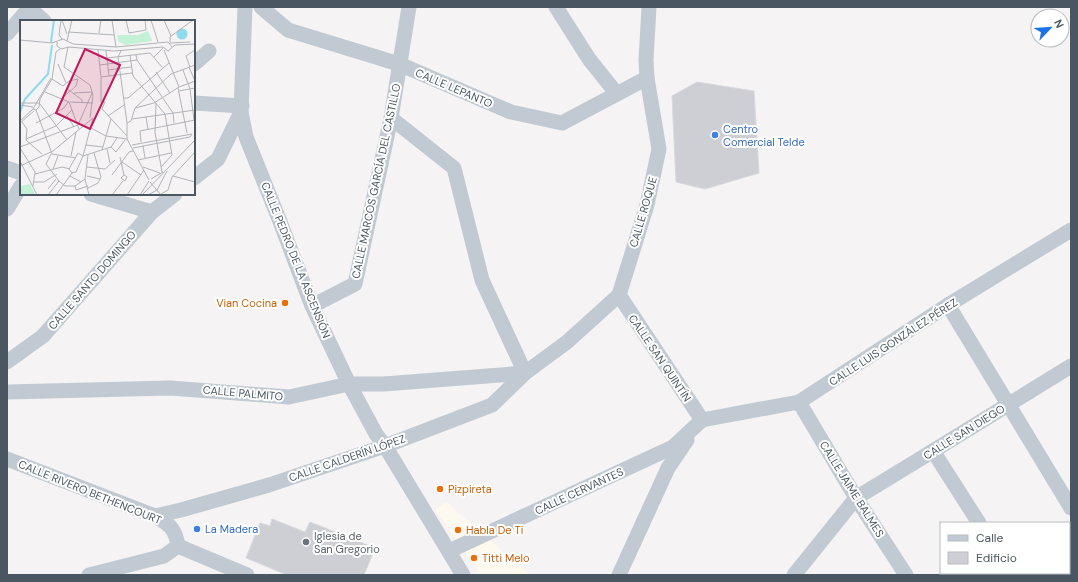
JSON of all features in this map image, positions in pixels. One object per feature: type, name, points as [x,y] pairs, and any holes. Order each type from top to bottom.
[{"type":"street","points":[[7,34],[28,7],[43,20]]},
{"type":"street","points":[[195,177],[218,159],[241,109],[245,7]]},
{"type":"street","name":"CALLE LEPANTO","points":[[261,7],[288,30],[399,64],[511,112],[562,123],[647,78]]},
{"type":"street","name":"CALLE MARCOS GARCÍA DEL CASTILLO","points":[[312,306],[355,284],[390,118],[408,7]]},
{"type":"street","points":[[556,7],[589,59],[617,94]]},
{"type":"street","name":"CALLE ROQUE","points":[[619,295],[628,261],[647,205],[660,149],[647,78],[646,60],[649,7]]},
{"type":"street","points":[[195,63],[208,51]]},
{"type":"street","points":[[195,103],[241,109]]},
{"type":"street","name":"CALLE PEDRO DE LA ASCENSIÓN","points":[[241,109],[246,137],[312,306],[349,384],[376,434],[385,446],[449,551],[459,573]]},
{"type":"street","points":[[390,118],[454,168],[482,280],[525,372],[567,342],[619,295]]},
{"type":"street","points":[[7,168],[20,173]]},
{"type":"street","points":[[7,209],[20,188]]},
{"type":"street","points":[[94,195],[152,212]]},
{"type":"street","name":"CALLE SANTO DOMINGO","points":[[7,362],[43,336],[152,212],[173,195]]},
{"type":"street","name":"CALLE LUIS GONZÁLEZ PÉREZ","points":[[702,420],[799,402],[948,306],[1071,230]]},
{"type":"street","name":"CALLE SAN QUINTÍN","points":[[619,295],[702,420]]},
{"type":"street","points":[[948,306],[1071,508]]},
{"type":"street","name":"CALLE SAN DIEGO","points":[[794,575],[856,498],[1071,366]]},
{"type":"street","name":"CALLE PALMITO","points":[[7,392],[170,388],[289,397],[349,384],[384,384],[525,372]]},
{"type":"street","name":"CALLE CALDERÍN LÓPEZ","points":[[155,516],[269,485],[385,446],[492,405],[525,372]]},
{"type":"street","name":"CALLE JAIME BALMES","points":[[799,402],[856,498],[906,575]]},
{"type":"street","points":[[619,575],[668,468],[702,420]]},
{"type":"street","name":"CALLE CERVANTES","points":[[449,551],[673,447],[702,420]]},
{"type":"street","points":[[933,451],[977,522]]},
{"type":"street","name":"CALLE RIVERO BETHENCOURT","points":[[7,459],[155,516],[168,524],[176,536],[178,546]]},
{"type":"street","points":[[90,575],[164,556],[178,546],[247,575]]},
{"type":"shaded area","points":[[446,502],[530,575],[481,575],[435,510]]},
{"type":"building","name":"Centro Comercial Telde","points":[[697,82],[754,91],[759,173],[705,189],[676,182],[672,96]]},
{"type":"building","name":"Iglesia de San Gregorio","points":[[272,519],[305,532],[310,522],[375,548],[364,575],[287,575],[246,558],[260,523],[270,526]]},
{"type":"place","name":"Centro Comercial Telde","points":[[715,135]]},
{"type":"place","name":"Vian Cocina","points":[[285,303]]},
{"type":"place","name":"Pizpireta","points":[[440,489]]},
{"type":"place","name":"La Madera","points":[[197,529]]},
{"type":"place","name":"Habla De Ti","points":[[458,530]]},
{"type":"place","name":"Iglesia de San Gregorio","points":[[306,542]]},
{"type":"place","name":"Titti Melo","points":[[474,558]]}]
